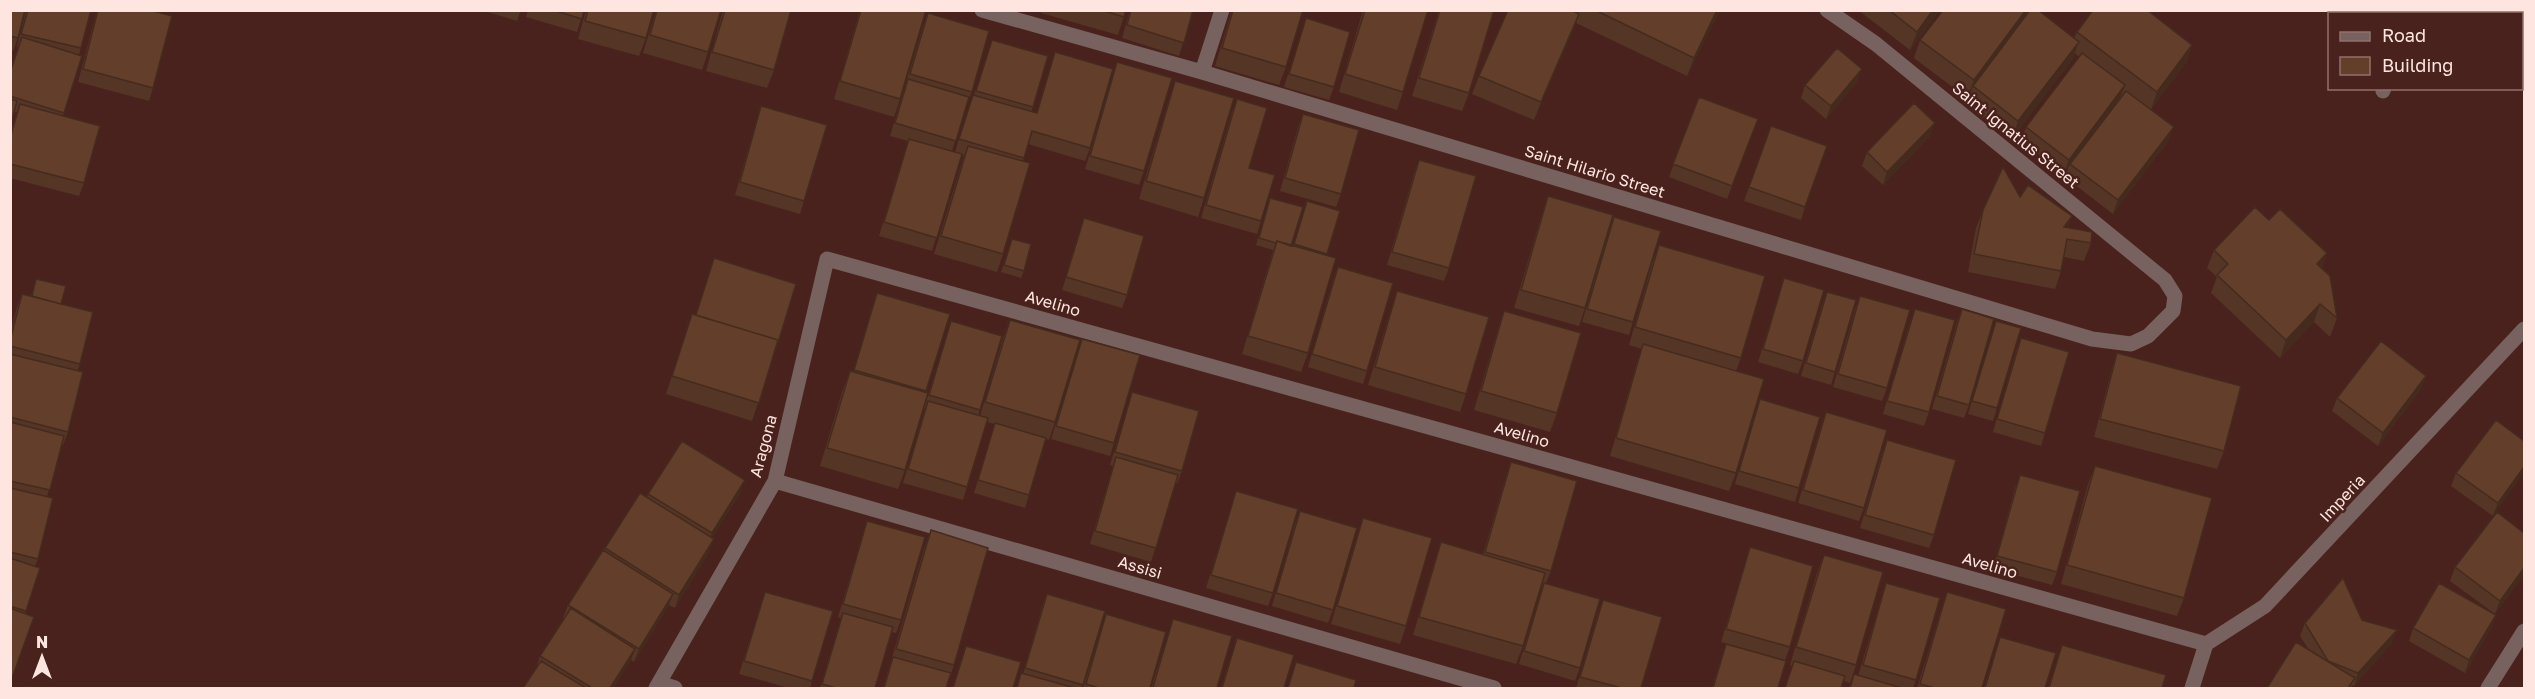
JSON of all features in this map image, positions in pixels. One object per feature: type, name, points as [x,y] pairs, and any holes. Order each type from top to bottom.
[{"type":"street","name":"Saint Hilario Street","points":[[982,10],[1202,72],[2092,339],[2131,344],[2148,336],[2173,311],[2175,296]]},
{"type":"street","points":[[1202,72],[1222,10]]},
{"type":"street","name":"Saint Ignatius Street","points":[[1827,10],[1876,44],[2165,279],[2175,296]]},
{"type":"street","name":"Aragona","points":[[657,686],[775,481],[827,259]]},
{"type":"street","name":"Avelino","points":[[827,259],[2206,644]]},
{"type":"street","name":"Imperia","points":[[2206,644],[2265,606],[2524,329]]},
{"type":"street","name":"Assisi","points":[[775,481],[1494,688]]},
{"type":"street","points":[[2488,688],[2524,632]]},
{"type":"street","points":[[2192,688],[2206,644]]},
{"type":"street","points":[[657,686],[675,688]]},
{"type":"building","points":[[10,10],[25,10],[18,38],[10,36]]},
{"type":"building","points":[[28,10],[91,10],[81,48],[21,34]]},
{"type":"building","points":[[98,10],[149,10],[172,16],[153,88],[83,69]]},
{"type":"building","points":[[553,10],[584,10],[582,19]]},
{"type":"building","points":[[588,10],[654,10],[646,38],[585,21]]},
{"type":"building","points":[[657,10],[721,10],[708,52],[650,35]]},
{"type":"building","points":[[725,10],[791,10],[774,70],[712,52]]},
{"type":"building","points":[[861,10],[926,10],[900,99],[840,81]]},
{"type":"building","points":[[1101,10],[1126,10],[1124,17]]},
{"type":"building","points":[[1131,10],[1193,10],[1184,43],[1127,25]]},
{"type":"building","points":[[1233,10],[1303,10],[1286,67],[1222,48]]},
{"type":"building","points":[[1365,10],[1428,10],[1403,92],[1345,74]]},
{"type":"building","points":[[1440,10],[1494,10],[1469,93],[1419,78]]},
{"type":"building","points":[[1508,10],[1571,10],[1579,14],[1541,102],[1479,76]]},
{"type":"building","points":[[1595,10],[1717,10],[1694,58]]},
{"type":"building","points":[[1889,10],[1933,10],[1917,32]]},
{"type":"building","points":[[1943,10],[2026,10],[1974,80],[1920,40]]},
{"type":"building","points":[[2030,10],[2038,10],[2079,42],[2018,121],[1973,86]]},
{"type":"building","points":[[2093,10],[2147,10],[2192,45],[2157,92],[2077,32]]},
{"type":"building","points":[[928,13],[989,31],[972,92],[910,74]]},
{"type":"building","points":[[1306,18],[1350,32],[1334,87],[1289,74]]},
{"type":"building","points":[[22,37],[82,56],[64,113],[10,96],[10,73]]},
{"type":"building","points":[[992,40],[1048,56],[1033,107],[976,91]]},
{"type":"building","points":[[1837,48],[1862,69],[1831,106],[1805,85]]},
{"type":"building","points":[[1055,52],[1113,69],[1090,148],[1032,131],[1024,158],[959,139],[973,95],[1037,113]]},
{"type":"building","points":[[2082,53],[2125,85],[2069,160],[2026,127]]},
{"type":"building","points":[[1117,62],[1172,78],[1144,171],[1090,156]]},
{"type":"building","points":[[908,79],[969,97],[956,141],[895,123]]},
{"type":"building","points":[[1175,81],[1234,98],[1204,198],[1146,181]]},
{"type":"building","points":[[2126,91],[2174,127],[2118,200],[2070,164]]},
{"type":"building","points":[[1699,97],[1758,119],[1732,186],[1673,164]]},
{"type":"building","points":[[10,99],[17,101],[10,127]]},
{"type":"building","points":[[1237,99],[1267,108],[1249,168],[1275,175],[1261,221],[1206,205]]},
{"type":"building","points":[[1914,103],[1935,123],[1887,172],[1867,152]]},
{"type":"building","points":[[20,104],[100,126],[84,183],[10,164],[10,138]]},
{"type":"building","points":[[761,106],[827,125],[804,201],[740,182]]},
{"type":"building","points":[[1303,114],[1359,130],[1341,194],[1285,178]]},
{"type":"building","points":[[1771,126],[1827,146],[1805,207],[1749,187]]},
{"type":"building","points":[[909,139],[962,154],[937,238],[884,222]]},
{"type":"building","points":[[968,146],[1030,163],[1003,254],[941,236]]},
{"type":"building","points":[[1419,160],[1476,176],[1449,268],[1392,252]]},
{"type":"building","points":[[2003,167],[2020,197],[2028,185],[2072,216],[2064,227],[2092,232],[2091,243],[2067,239],[2061,271],[1974,254],[1983,210]]},
{"type":"building","points":[[1548,196],[1613,215],[1585,308],[1521,290]]},
{"type":"building","points":[[1270,198],[1303,207],[1291,246],[1259,238]]},
{"type":"building","points":[[1307,201],[1340,211],[1327,254],[1294,244]]},
{"type":"building","points":[[2255,207],[2269,220],[2280,209],[2327,253],[2317,264],[2330,276],[2337,318],[2320,304],[2286,340],[2217,275],[2228,264],[2214,250]]},
{"type":"building","points":[[1614,217],[1661,231],[1633,322],[1587,309]]},
{"type":"building","points":[[1084,218],[1144,236],[1127,295],[1066,277]]},
{"type":"building","points":[[1012,239],[1031,244],[1024,271],[1004,265]]},
{"type":"building","points":[[1277,241],[1336,258],[1308,353],[1248,336]]},
{"type":"building","points":[[1659,245],[1765,276],[1741,358],[1635,327]]},
{"type":"building","points":[[714,258],[796,284],[778,343],[778,340],[696,315]]},
{"type":"building","points":[[1338,267],[1393,283],[1367,371],[1312,354]]},
{"type":"building","points":[[1784,278],[1824,290],[1803,361],[1763,349]]},
{"type":"building","points":[[36,279],[66,286],[61,304],[32,296]]},
{"type":"building","points":[[1397,291],[1489,317],[1466,394],[1375,367]]},
{"type":"building","points":[[1827,292],[1856,300],[1835,372],[1806,363]]},
{"type":"building","points":[[877,293],[950,314],[926,391],[854,370]]},
{"type":"building","points":[[22,294],[93,312],[80,364],[10,346]]},
{"type":"building","points":[[1860,296],[1910,310],[1887,388],[1838,374]]},
{"type":"building","points":[[1915,309],[1955,320],[1929,412],[1887,401]]},
{"type":"building","points":[[1962,309],[1994,319],[1969,405],[1937,396]]},
{"type":"building","points":[[1504,311],[1581,333],[1557,413],[1481,391]]},
{"type":"building","points":[[692,314],[778,340],[759,403],[672,376]]},
{"type":"building","points":[[1010,320],[1080,340],[1055,422],[985,402]]},
{"type":"building","points":[[951,321],[1002,336],[980,410],[929,395]]},
{"type":"building","points":[[1996,321],[2021,328],[1997,408],[1972,401]]},
{"type":"building","points":[[2021,338],[2069,352],[2045,433],[1997,419]]},
{"type":"building","points":[[1082,339],[1140,355],[1114,443],[1056,426]]},
{"type":"building","points":[[2381,341],[2426,376],[2383,433],[2337,398]]},
{"type":"building","points":[[1643,344],[1764,379],[1736,473],[1616,438]]},
{"type":"building","points":[[2117,353],[2241,386],[2224,451],[2100,419]]},
{"type":"building","points":[[10,354],[83,372],[68,432],[10,417]]},
{"type":"building","points":[[850,371],[928,393],[905,470],[827,448]]},
{"type":"building","points":[[1132,392],[1199,411],[1182,471],[1115,452]]},
{"type":"building","points":[[1760,399],[1820,417],[1799,488],[1739,471]]},
{"type":"building","points":[[928,401],[988,418],[967,487],[908,469]]},
{"type":"building","points":[[1826,412],[1887,430],[1864,508],[1803,490]]},
{"type":"building","points":[[2496,420],[2524,441],[2524,467],[2498,503],[2456,473]]},
{"type":"building","points":[[10,422],[64,436],[50,490],[10,481]]},
{"type":"building","points":[[995,423],[1046,438],[1029,495],[978,480]]},
{"type":"building","points":[[1887,440],[1956,460],[1934,535],[1865,515]]},
{"type":"building","points":[[682,441],[745,480],[712,533],[648,494]]},
{"type":"building","points":[[1116,457],[1178,475],[1156,548],[1095,531]]},
{"type":"building","points":[[1511,462],[1577,481],[1551,571],[1485,552]]},
{"type":"building","points":[[2095,466],[2212,498],[2184,598],[2067,565]]},
{"type":"building","points":[[2020,475],[2080,491],[2057,572],[1997,556]]},
{"type":"building","points":[[10,488],[53,498],[38,559],[10,552]]},
{"type":"building","points":[[1236,491],[1298,509],[1273,593],[1211,575]]},
{"type":"building","points":[[640,493],[714,539],[679,595],[605,548]]},
{"type":"building","points":[[1300,511],[1357,528],[1333,610],[1276,593]]},
{"type":"building","points":[[2497,512],[2524,533],[2524,568],[2500,601],[2455,567]]},
{"type":"building","points":[[1363,518],[1432,538],[1406,626],[1337,606]]},
{"type":"building","points":[[867,521],[925,537],[901,620],[843,604]]},
{"type":"building","points":[[931,530],[988,548],[954,665],[896,649]]},
{"type":"building","points":[[1441,542],[1545,573],[1523,646],[1419,617]]},
{"type":"building","points":[[1750,547],[1813,566],[1790,647],[1726,629]]},
{"type":"building","points":[[603,550],[673,594],[639,649],[568,605]]},
{"type":"building","points":[[1824,555],[1883,572],[1856,665],[1796,647]]},
{"type":"building","points":[[10,558],[40,568],[26,611],[10,606]]},
{"type":"building","points":[[2343,578],[2362,620],[2397,630],[2358,673],[2328,661],[2305,623]]},
{"type":"building","points":[[1544,583],[1600,599],[1580,668],[1524,651]]},
{"type":"building","points":[[1886,583],[1940,598],[1916,680],[1863,665]]},
{"type":"building","points":[[2439,583],[2496,615],[2469,660],[2413,628]]},
{"type":"building","points":[[765,592],[833,611],[812,681],[744,661]]},
{"type":"building","points":[[1947,592],[2006,609],[1982,688],[1935,688],[1920,684]]},
{"type":"building","points":[[1047,594],[1105,611],[1083,685],[1025,668]]},
{"type":"building","points":[[1603,600],[1662,617],[1641,688],[1622,688],[1580,677]]},
{"type":"building","points":[[10,608],[34,617],[12,678],[10,677]]},
{"type":"building","points":[[571,608],[635,649],[610,688],[592,688],[540,656]]},
{"type":"building","points":[[843,613],[893,627],[875,688],[836,688],[822,684]]},
{"type":"building","points":[[1106,614],[1166,632],[1150,688],[1099,688],[1086,684]]},
{"type":"building","points":[[1173,619],[1232,636],[1217,688],[1153,687]]},
{"type":"building","points":[[2000,637],[2056,653],[2045,688],[1985,688]]},
{"type":"building","points":[[1237,638],[1294,655],[1284,688],[1222,688]]},
{"type":"building","points":[[2296,642],[2355,678],[2348,688],[2267,688]]},
{"type":"building","points":[[1726,644],[1786,661],[1778,688],[1713,688]]},
{"type":"building","points":[[2062,645],[2166,675],[2162,688],[2049,688]]},
{"type":"building","points":[[966,646],[1021,662],[1013,688],[953,688]]},
{"type":"building","points":[[893,657],[951,673],[946,688],[884,688]]},
{"type":"building","points":[[541,661],[586,688],[523,688]]},
{"type":"building","points":[[1794,661],[1845,676],[1841,688],[1785,688]]},
{"type":"building","points":[[1296,662],[1356,680],[1354,688],[1288,688]]},
{"type":"building","points":[[1021,673],[1075,688],[1017,688]]},
{"type":"building","points":[[1854,674],[1902,688],[1850,688]]}]
